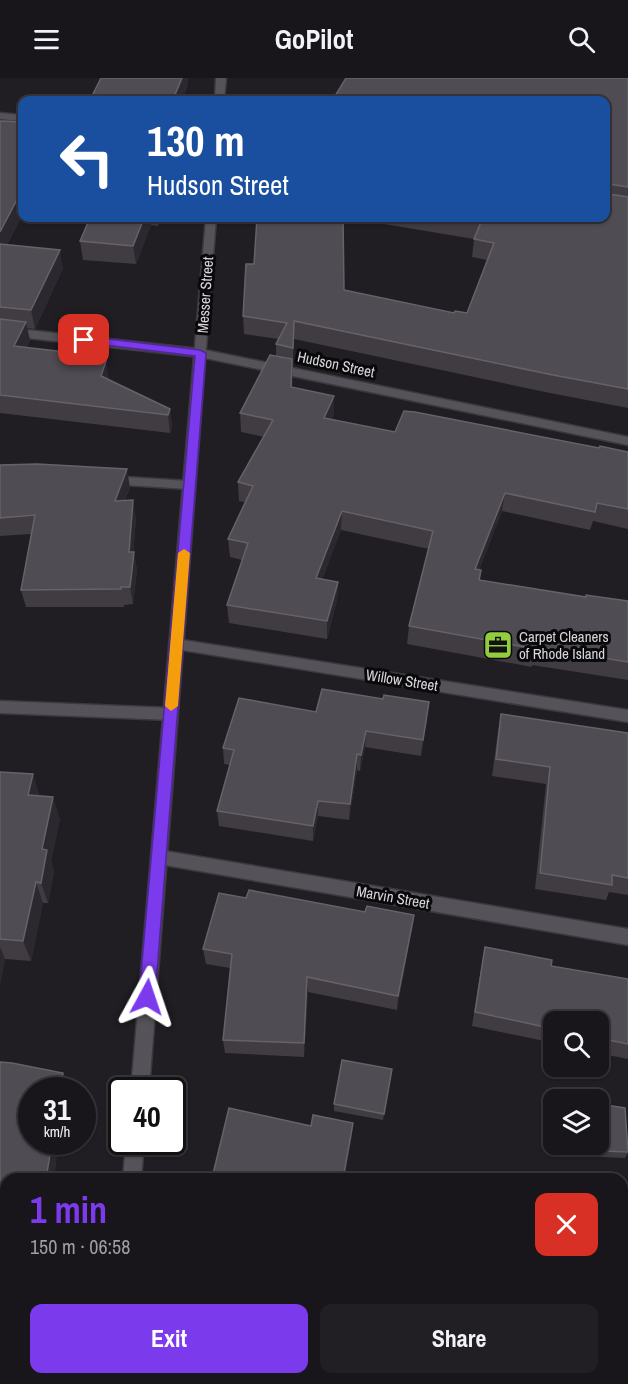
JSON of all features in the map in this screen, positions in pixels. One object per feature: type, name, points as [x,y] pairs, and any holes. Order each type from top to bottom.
[{"type":"street","points":[[220,96],[221,78]]},
{"type":"street","points":[[0,116],[18,118]]},
{"type":"street","name":"Messer Street","points":[[141,1077],[211,222]]},
{"type":"street","name":"Hudson Street","points":[[0,331],[200,353],[628,441]]},
{"type":"street","points":[[93,479],[189,485]]},
{"type":"street","name":"Willow Street","points":[[177,644],[628,716]]},
{"type":"street","points":[[0,707],[171,714]]},
{"type":"street","name":"Marvin Street","points":[[159,857],[628,937]]},
{"type":"street","points":[[132,1173],[134,1155]]},
{"type":"building","points":[[101,78],[182,78],[174,96],[92,96]]},
{"type":"building","points":[[346,78],[628,78],[628,187],[610,184],[610,96],[335,96]]},
{"type":"building","points":[[0,121],[18,122],[18,198],[0,232]]},
{"type":"building","points":[[610,194],[628,197],[628,389],[294,321],[293,348],[276,344],[287,323],[243,316],[246,264],[254,264],[257,222],[343,222],[344,290],[454,313],[455,311],[467,313],[494,243],[474,239],[481,222],[610,222]]},
{"type":"building","points":[[88,222],[142,222],[133,246],[80,241]]},
{"type":"building","points":[[0,244],[60,250],[31,310],[0,307]]},
{"type":"building","points":[[0,319],[26,322],[14,346],[82,354],[79,361],[106,361],[101,376],[170,409],[168,415],[0,395]]},
{"type":"building","points":[[270,355],[292,359],[291,387],[334,396],[324,418],[395,432],[404,411],[415,412],[628,452],[628,509],[597,503],[595,512],[505,493],[475,569],[481,570],[479,580],[586,597],[586,595],[628,601],[628,662],[536,647],[536,649],[409,626],[433,531],[342,511],[316,578],[338,582],[327,621],[227,605],[248,543],[228,539],[253,486],[238,482],[273,420],[240,413]]},
{"type":"building","points":[[37,464],[127,469],[115,501],[133,500],[129,552],[134,552],[130,587],[21,590],[35,515],[0,518],[0,465]]},
{"type":"building","points":[[322,689],[383,699],[384,695],[429,702],[423,740],[366,731],[361,755],[357,754],[350,804],[318,801],[313,826],[217,811],[234,750],[223,748],[239,698],[316,712]]},
{"type":"building","points":[[501,714],[628,733],[628,878],[612,875],[612,885],[540,873],[550,767],[496,759]]},
{"type":"building","points":[[0,772],[33,774],[28,795],[53,797],[42,849],[47,850],[41,883],[36,882],[23,941],[0,939]]},
{"type":"building","points":[[249,890],[365,912],[367,906],[414,915],[398,996],[307,977],[304,1043],[223,1040],[232,954],[203,949],[219,893],[246,898]]},
{"type":"building","points":[[485,947],[552,960],[551,966],[628,979],[628,1044],[609,1040],[609,1011],[543,1011],[543,1027],[475,1012]]},
{"type":"building","points":[[342,1060],[392,1069],[384,1114],[334,1104]]},
{"type":"building","points":[[0,1062],[63,1073],[62,1077],[18,1077],[18,1155],[50,1155],[47,1173],[0,1173]]},
{"type":"building","points":[[609,1106],[625,1108],[628,1152],[609,1151]]},
{"type":"building","points":[[229,1108],[311,1126],[313,1115],[353,1123],[344,1173],[213,1173]]},
{"type":"slow traffic","points":[[171,706],[184,553]]},
{"type":"place","name":"Carpet Cleaners of Rhode Island","points":[[498,645]]},
{"type":"route","points":[[84,340],[200,353],[147,997]]}]
